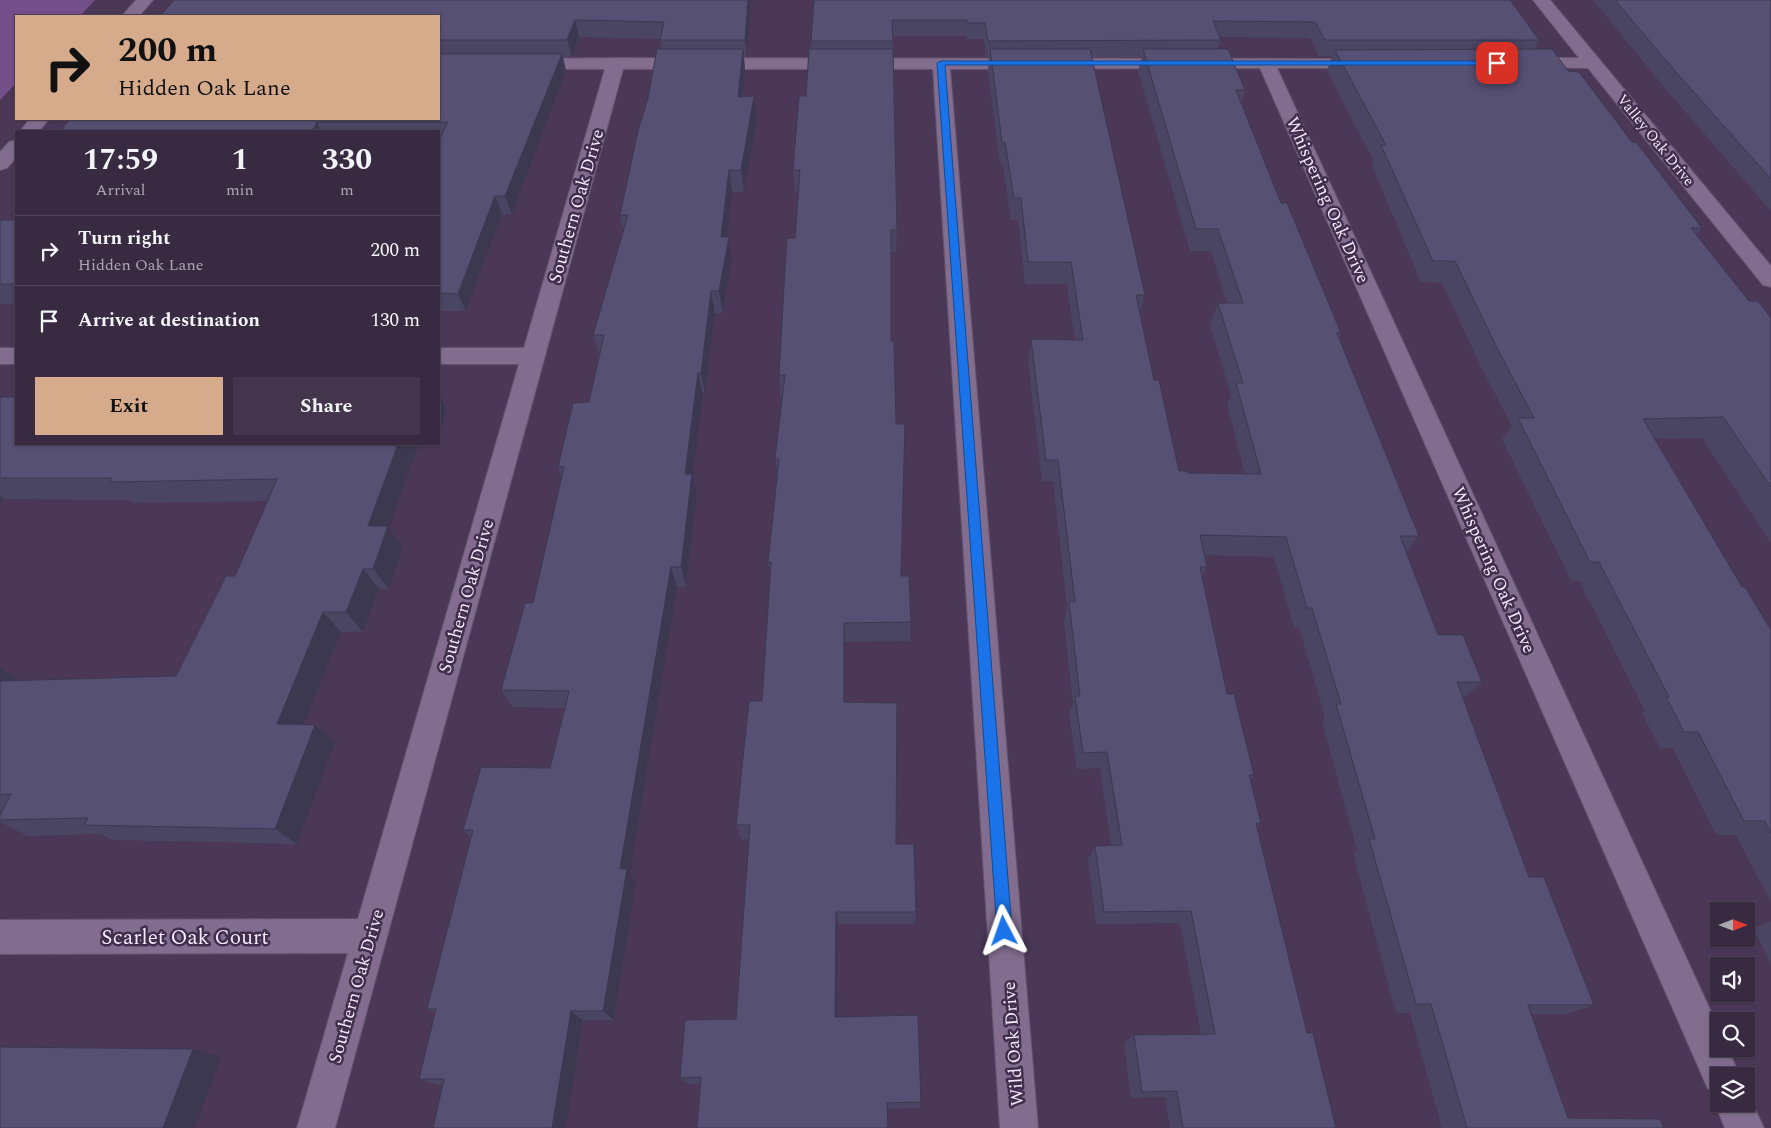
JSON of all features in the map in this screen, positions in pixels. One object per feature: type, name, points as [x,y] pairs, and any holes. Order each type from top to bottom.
[{"type":"street","points":[[131,15],[145,0]]},
{"type":"street","name":"Valley Oak Drive","points":[[1541,0],[1771,280]]},
{"type":"street","name":"Wild Oak Drive","points":[[941,63],[1019,1128]]},
{"type":"street","name":"Whispering Oak Drive","points":[[1266,63],[1717,1067]]},
{"type":"street","points":[[508,64],[1385,63]]},
{"type":"street","points":[[1504,63],[1593,63]]},
{"type":"street","name":"Southern Oak Drive","points":[[316,1128],[616,64]]},
{"type":"street","points":[[30,130],[39,120]]},
{"type":"street","points":[[0,164],[15,147]]},
{"type":"street","points":[[0,356],[15,356]]},
{"type":"street","points":[[440,356],[533,356]]},
{"type":"street","name":"Scarlet Oak Court","points":[[0,937],[370,936]]},
{"type":"street","points":[[1737,1112],[1744,1128]]},
{"type":"shaded area","points":[[0,0],[95,0],[81,15],[15,15],[15,84],[0,100]]},
{"type":"building","points":[[174,0],[748,0],[745,40],[660,40],[664,22],[575,20],[567,40],[440,40],[440,15],[161,15]]},
{"type":"building","points":[[814,0],[1510,0],[1539,40],[1325,40],[1315,22],[1213,21],[1221,40],[988,41],[985,23],[967,23],[967,20],[892,20],[893,41],[811,41]]},
{"type":"building","points":[[1615,0],[1771,0],[1771,179],[1675,71]]},
{"type":"building","points":[[657,49],[743,49],[738,97],[754,96],[741,170],[729,170],[721,237],[729,237],[719,291],[711,291],[701,373],[698,373],[685,474],[692,474],[681,567],[671,567],[620,869],[627,869],[603,1011],[571,1011],[552,1128],[433,1128],[444,1079],[419,1079],[436,1009],[427,1009],[473,830],[463,830],[481,767],[550,768],[569,691],[501,690],[525,603],[533,603],[564,467],[558,467],[573,403],[589,402],[604,335],[593,335],[628,215],[620,215],[638,131],[648,98]]},
{"type":"building","points":[[809,49],[893,49],[897,230],[891,230],[891,341],[894,341],[896,424],[905,424],[901,576],[909,576],[911,622],[844,623],[844,702],[897,703],[896,844],[914,844],[916,912],[836,912],[835,1017],[918,1015],[921,1102],[887,1103],[888,1128],[697,1128],[701,1077],[680,1078],[685,1020],[736,1019],[750,825],[736,825],[749,701],[762,701],[771,562],[768,562],[779,459],[775,459],[785,375],[779,375],[787,238],[795,238],[800,170],[793,170],[799,96],[806,96]]},
{"type":"building","points":[[990,49],[1090,49],[1145,295],[1136,295],[1154,380],[1159,380],[1179,471],[1188,471],[1188,473],[1261,474],[1236,383],[1243,383],[1218,303],[1243,303],[1218,229],[1196,229],[1143,49],[1228,49],[1245,90],[1236,90],[1281,203],[1287,203],[1341,333],[1337,333],[1419,536],[1400,536],[1438,635],[1463,635],[1482,682],[1457,682],[1529,877],[1544,877],[1594,1005],[1528,1005],[1568,1118],[1660,1119],[1664,1128],[1467,1128],[1431,1004],[1416,1004],[1369,839],[1375,839],[1336,704],[1341,704],[1312,608],[1307,608],[1286,537],[1200,535],[1207,567],[1200,567],[1227,694],[1234,694],[1254,775],[1249,775],[1261,823],[1256,823],[1307,1033],[1313,1033],[1336,1128],[1183,1128],[1177,1091],[1142,1092],[1134,1035],[1215,1034],[1191,911],[1104,912],[1095,846],[1122,845],[1107,752],[1083,753],[1075,696],[1080,696],[1069,602],[1075,602],[1058,460],[1046,460],[1031,339],[1083,340],[1071,262],[1028,262],[1021,198],[1014,198],[1005,142],[1002,142]]},
{"type":"building","points":[[1552,49],[1568,71],[1579,72],[1632,142],[1636,142],[1702,228],[1691,228],[1749,301],[1758,301],[1771,318],[1771,487],[1723,417],[1643,419],[1742,587],[1745,587],[1771,630],[1771,833],[1765,821],[1744,821],[1698,732],[1684,732],[1666,697],[1669,697],[1599,562],[1590,562],[1518,418],[1534,418],[1497,348],[1455,261],[1433,261],[1381,145],[1386,145],[1335,50]]},
{"type":"building","points":[[440,54],[562,54],[505,196],[495,196],[458,294],[440,293],[440,138],[448,122],[317,122],[313,130],[61,130],[69,120],[440,120]]},
{"type":"building","points":[[0,220],[15,220],[15,284],[0,284]]},
{"type":"building","points":[[0,397],[15,397],[15,445],[398,445],[368,526],[388,526],[373,569],[363,569],[346,612],[323,612],[277,724],[315,725],[275,829],[84,825],[88,818],[0,820],[0,815],[11,794],[0,795],[0,681],[176,676],[226,576],[235,576],[277,479],[110,482],[112,478],[0,478]]},
{"type":"building","points":[[0,1047],[193,1049],[163,1128],[0,1128]]},
{"type":"route","points":[[1004,931],[941,63],[1497,63]]}]
